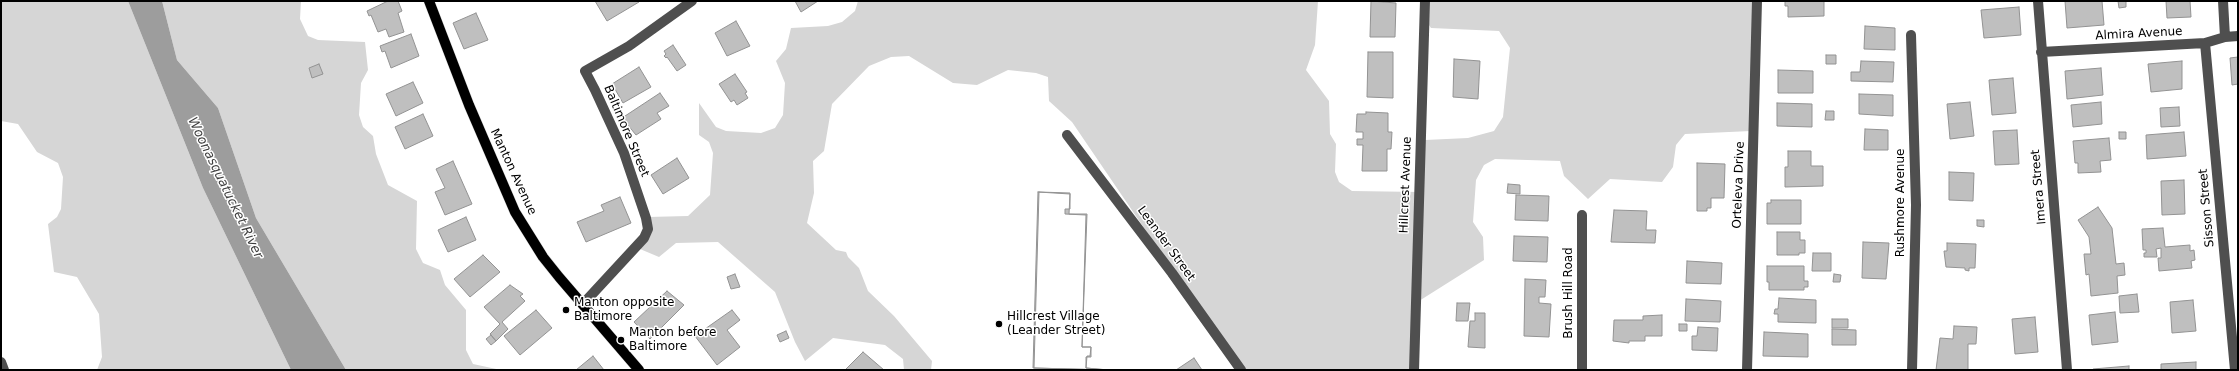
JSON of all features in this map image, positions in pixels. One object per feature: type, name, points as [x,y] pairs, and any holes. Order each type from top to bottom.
[{"type":"main road","name":"Manton Avenue","points":[[429,1],[469,105],[515,212],[544,257],[640,370]]},
{"type":"street","name":"Baltimore Street","points":[[583,304],[644,238],[648,229],[646,218],[624,153],[595,90],[585,72],[629,46],[692,1]]},
{"type":"street","name":"Hillcrest Avenue","points":[[1414,370],[1425,1]]},
{"type":"street","name":"Orteleva Drive","points":[[1746,370],[1757,1]]},
{"type":"street","name":"Imera Street","points":[[2038,1],[2067,370]]},
{"type":"street","points":[[2224,1],[2225,36]]},
{"type":"street","name":"Rushmore Avenue","points":[[1911,35],[1916,205],[1912,370]]},
{"type":"street","name":"Almira Avenue","points":[[2041,52],[2205,43],[2225,36],[2238,36]]},
{"type":"street","name":"Sisson Street","points":[[2205,43],[2235,370]]},
{"type":"street","name":"Leander Street","points":[[1067,135],[1172,273],[1241,370]]},
{"type":"street","name":"Brush Hill Road","points":[[1582,215],[1582,370]]},
{"type":"street","points":[[1,362],[4,370]]},
{"type":"shaded area","points":[[1,1],[128,1],[203,188],[291,370],[97,370],[102,357],[99,314],[77,277],[54,272],[48,224],[57,217],[61,209],[63,177],[58,163],[37,152],[18,124],[1,121]]},
{"type":"shaded area","points":[[162,1],[301,1],[300,19],[308,36],[318,40],[365,42],[368,70],[361,83],[359,115],[363,127],[373,136],[376,154],[388,185],[417,201],[416,249],[423,263],[440,270],[445,285],[466,310],[466,350],[473,364],[501,370],[346,370],[256,218],[218,108],[177,60]]},
{"type":"shaded area","points":[[858,1],[1318,1],[1315,45],[1306,70],[1329,101],[1330,134],[1336,144],[1335,172],[1339,182],[1352,191],[1420,192],[1425,140],[1468,138],[1494,131],[1503,117],[1510,48],[1499,31],[1431,28],[1429,25],[1430,1],[1758,1],[1751,131],[1685,134],[1676,145],[1673,167],[1662,182],[1610,179],[1588,199],[1564,176],[1560,161],[1495,159],[1484,165],[1476,180],[1473,222],[1483,237],[1484,260],[1419,301],[1413,370],[1237,370],[1192,310],[1157,247],[1072,122],[1049,101],[1048,77],[1036,73],[1008,70],[977,85],[953,83],[909,56],[891,57],[869,66],[832,104],[824,151],[813,161],[814,193],[807,223],[836,250],[846,252],[848,257],[859,268],[868,291],[894,316],[932,361],[931,370],[904,370],[903,359],[885,345],[833,338],[805,361],[795,342],[775,292],[718,242],[676,243],[659,257],[640,249],[648,217],[688,216],[710,195],[713,153],[709,142],[699,135],[699,103],[716,127],[726,131],[761,133],[775,128],[783,115],[785,83],[776,61],[786,49],[791,28],[828,26],[842,22],[855,11]]},
{"type":"water","name":"Woonasquatucket River","points":[[128,1],[162,1],[177,60],[218,108],[256,218],[346,370],[291,370],[203,188]]},
{"type":"building","points":[[388,1],[398,1],[402,11],[398,13],[404,32],[389,37],[386,29],[378,32],[371,15],[369,16],[367,11]]},
{"type":"building","points":[[595,1],[638,1],[639,2],[607,21]]},
{"type":"building","points":[[795,1],[818,1],[801,12]]},
{"type":"building","points":[[1371,1],[1396,3],[1395,37],[1370,37]]},
{"type":"building","points":[[1785,1],[1824,1],[1824,16],[1788,17],[1788,6],[1785,6]]},
{"type":"building","points":[[2065,1],[2102,1],[2104,25],[2067,28]]},
{"type":"building","points":[[2118,1],[2126,1],[2126,7],[2119,8]]},
{"type":"building","points":[[2166,1],[2190,1],[2191,17],[2167,18]]},
{"type":"building","points":[[2019,7],[2021,35],[1984,38],[1981,10]]},
{"type":"building","points":[[476,13],[488,40],[464,49],[453,23]]},
{"type":"building","points":[[736,21],[750,46],[727,56],[715,33]]},
{"type":"building","points":[[1865,26],[1895,28],[1895,50],[1864,49]]},
{"type":"building","points":[[411,34],[419,56],[391,68],[385,51],[382,52],[380,46]]},
{"type":"building","points":[[673,45],[686,65],[677,71],[667,57],[666,58],[664,56],[666,54],[664,51]]},
{"type":"building","points":[[1368,52],[1393,52],[1393,98],[1367,97]]},
{"type":"building","points":[[1826,55],[1836,55],[1836,64],[1826,64]]},
{"type":"building","points":[[2238,57],[2238,84],[2232,85],[2230,58]]},
{"type":"building","points":[[1454,59],[1480,61],[1478,99],[1453,97]]},
{"type":"building","points":[[1861,61],[1894,62],[1893,82],[1851,81],[1851,72],[1860,72]]},
{"type":"building","points":[[2182,61],[2182,89],[2151,92],[2148,64]]},
{"type":"building","points":[[319,64],[323,74],[312,78],[309,68]]},
{"type":"building","points":[[639,67],[651,87],[623,103],[612,84]]},
{"type":"building","points":[[2101,68],[2103,95],[2067,99],[2065,71]]},
{"type":"building","points":[[1778,70],[1813,71],[1813,93],[1778,93]]},
{"type":"building","points":[[735,74],[747,92],[745,93],[748,98],[737,105],[734,100],[731,102],[719,84]]},
{"type":"building","points":[[2013,78],[2016,113],[1992,115],[1989,80]]},
{"type":"building","points":[[413,82],[423,103],[396,116],[386,94]]},
{"type":"building","points":[[660,93],[669,106],[657,113],[661,119],[636,135],[622,118]]},
{"type":"building","points":[[1859,94],[1893,95],[1893,116],[1859,114]]},
{"type":"building","points":[[1970,102],[1974,136],[1950,139],[1947,104]]},
{"type":"building","points":[[2101,102],[2102,124],[2073,127],[2071,105]]},
{"type":"building","points":[[1777,103],[1812,104],[1812,127],[1777,126]]},
{"type":"building","points":[[2179,107],[2180,126],[2161,127],[2160,108]]},
{"type":"building","points":[[1826,111],[1834,111],[1834,120],[1825,120]]},
{"type":"building","points":[[1366,112],[1388,113],[1388,132],[1392,132],[1391,149],[1387,149],[1387,171],[1362,171],[1363,145],[1357,145],[1357,139],[1363,139],[1363,132],[1356,132],[1357,114],[1366,114]]},
{"type":"building","points":[[423,114],[433,136],[405,149],[395,127]]},
{"type":"building","points":[[1865,129],[1888,130],[1888,150],[1864,150]]},
{"type":"building","points":[[2017,130],[2019,164],[1995,165],[1993,131]]},
{"type":"building","points":[[2119,132],[2126,132],[2126,139],[2119,139]]},
{"type":"building","points":[[2184,132],[2186,156],[2147,159],[2146,135]]},
{"type":"building","points":[[2109,138],[2111,160],[2100,161],[2101,172],[2078,173],[2078,163],[2075,163],[2073,141]]},
{"type":"building","points":[[1788,151],[1811,151],[1811,166],[1823,166],[1823,186],[1785,187],[1785,167],[1788,167]]},
{"type":"building","points":[[677,158],[689,178],[663,194],[651,175]]},
{"type":"building","points":[[453,161],[472,204],[445,215],[435,192],[445,188],[436,169]]},
{"type":"building","points":[[1697,163],[1725,164],[1724,198],[1711,198],[1711,208],[1707,208],[1707,211],[1697,211]]},
{"type":"building","points":[[1949,172],[1974,173],[1973,201],[1949,200]]},
{"type":"building","points":[[2184,180],[2185,214],[2162,215],[2161,181]]},
{"type":"building","points":[[1508,184],[1520,185],[1520,194],[1507,193]]},
{"type":"building","points":[[1038,192],[1070,194],[1069,214],[1087,214],[1082,347],[1091,347],[1091,357],[1086,357],[1086,368],[1109,370],[1033,368]]},
{"type":"building","points":[[1039,192],[1070,193],[1070,209],[1065,209],[1065,214],[1086,215],[1082,347],[1091,347],[1090,356],[1087,356],[1086,368],[1107,370],[1034,368]]},
{"type":"building","points":[[1516,195],[1549,196],[1548,221],[1515,220]]},
{"type":"building","points":[[620,197],[631,223],[586,242],[577,222],[604,211],[601,205]]},
{"type":"building","points":[[1771,200],[1801,200],[1801,224],[1767,224],[1767,203],[1771,203]]},
{"type":"building","points":[[2098,207],[2112,228],[2116,264],[2124,263],[2125,275],[2117,276],[2118,293],[2091,296],[2089,274],[2086,275],[2084,254],[2091,254],[2089,237],[2078,220]]},
{"type":"building","points":[[1614,210],[1647,211],[1646,230],[1656,230],[1655,243],[1611,242]]},
{"type":"building","points":[[466,217],[476,240],[448,252],[438,230]]},
{"type":"building","points":[[1977,220],[1984,220],[1984,227],[1977,226]]},
{"type":"building","points":[[2163,228],[2165,247],[2190,245],[2190,251],[2194,250],[2195,260],[2191,261],[2192,268],[2159,271],[2158,258],[2161,258],[2161,248],[2156,249],[2157,257],[2144,257],[2146,250],[2143,250],[2142,229]]},
{"type":"building","points":[[1777,232],[1800,232],[1800,240],[1805,240],[1805,253],[1799,253],[1799,255],[1777,255]]},
{"type":"building","points":[[1514,236],[1548,237],[1547,262],[1513,261]]},
{"type":"building","points":[[1863,242],[1889,243],[1886,279],[1862,278]]},
{"type":"building","points":[[1947,243],[1976,244],[1975,268],[1969,268],[1969,271],[1965,270],[1965,268],[1946,267],[1944,251],[1947,251]]},
{"type":"building","points":[[1813,253],[1831,253],[1831,271],[1812,271]]},
{"type":"building","points":[[483,255],[500,272],[470,297],[454,279]]},
{"type":"building","points":[[1687,261],[1722,263],[1721,284],[1686,283]]},
{"type":"building","points":[[1767,266],[1804,266],[1804,281],[1808,281],[1808,287],[1804,287],[1804,290],[1769,290],[1769,282],[1767,282]]},
{"type":"building","points":[[735,274],[740,287],[731,289],[727,277]]},
{"type":"building","points":[[1834,274],[1841,275],[1840,282],[1833,282]]},
{"type":"building","points":[[1525,279],[1546,280],[1545,297],[1539,297],[1539,303],[1551,304],[1549,337],[1524,336]]},
{"type":"building","points":[[510,285],[523,294],[520,296],[525,301],[502,322],[508,329],[496,341],[490,334],[500,324],[484,307]]},
{"type":"building","points":[[667,291],[684,305],[650,339],[634,322]]},
{"type":"building","points":[[2137,294],[2139,312],[2120,313],[2119,296]]},
{"type":"building","points":[[1779,298],[1816,300],[1816,323],[1778,322],[1778,314],[1774,314],[1775,309],[1778,309]]},
{"type":"building","points":[[1686,299],[1721,301],[1720,322],[1685,321]]},
{"type":"building","points":[[2193,300],[2196,331],[2172,333],[2170,302]]},
{"type":"building","points":[[1457,303],[1470,303],[1468,321],[1456,321]]},
{"type":"building","points":[[536,310],[552,328],[520,355],[504,336]]},
{"type":"building","points":[[732,310],[740,320],[727,330],[740,347],[717,365],[695,336]]},
{"type":"building","points":[[2115,312],[2118,342],[2092,345],[2089,315]]},
{"type":"building","points":[[1475,313],[1485,313],[1485,348],[1468,347],[1470,321],[1475,321]]},
{"type":"building","points":[[1662,315],[1662,336],[1645,336],[1645,341],[1629,341],[1629,343],[1613,341],[1614,320],[1643,320],[1643,316]]},
{"type":"building","points":[[2035,317],[2038,352],[2015,354],[2012,319]]},
{"type":"building","points":[[1832,319],[1848,319],[1848,328],[1832,328]]},
{"type":"building","points":[[1679,324],[1687,324],[1687,331],[1679,331]]},
{"type":"building","points":[[1954,326],[1977,327],[1976,344],[1968,344],[1968,370],[1936,370],[1940,338],[1953,339]]},
{"type":"building","points":[[1698,327],[1718,328],[1717,351],[1692,350],[1692,336],[1697,336]]},
{"type":"building","points":[[1832,329],[1856,330],[1856,345],[1832,345]]},
{"type":"building","points":[[786,331],[789,338],[780,342],[777,335]]},
{"type":"building","points":[[1764,332],[1808,334],[1808,357],[1763,356]]},
{"type":"building","points":[[491,335],[496,341],[491,345],[486,339]]},
{"type":"building","points":[[863,352],[884,370],[846,369]]},
{"type":"building","points":[[593,356],[604,370],[576,370]]},
{"type":"building","points":[[1194,358],[1202,370],[1176,370]]},
{"type":"building","points":[[2196,362],[2196,370],[2161,370],[2161,364]]},
{"type":"building","points":[[2129,366],[2129,370],[2093,370],[2093,369]]},
{"type":"place","name":"Manton opposite Baltimore","points":[[566,310]]},
{"type":"place","name":"Hillcrest Village (Leander Street)","points":[[999,324]]},
{"type":"place","name":"Manton before Baltimore","points":[[621,340]]}]
